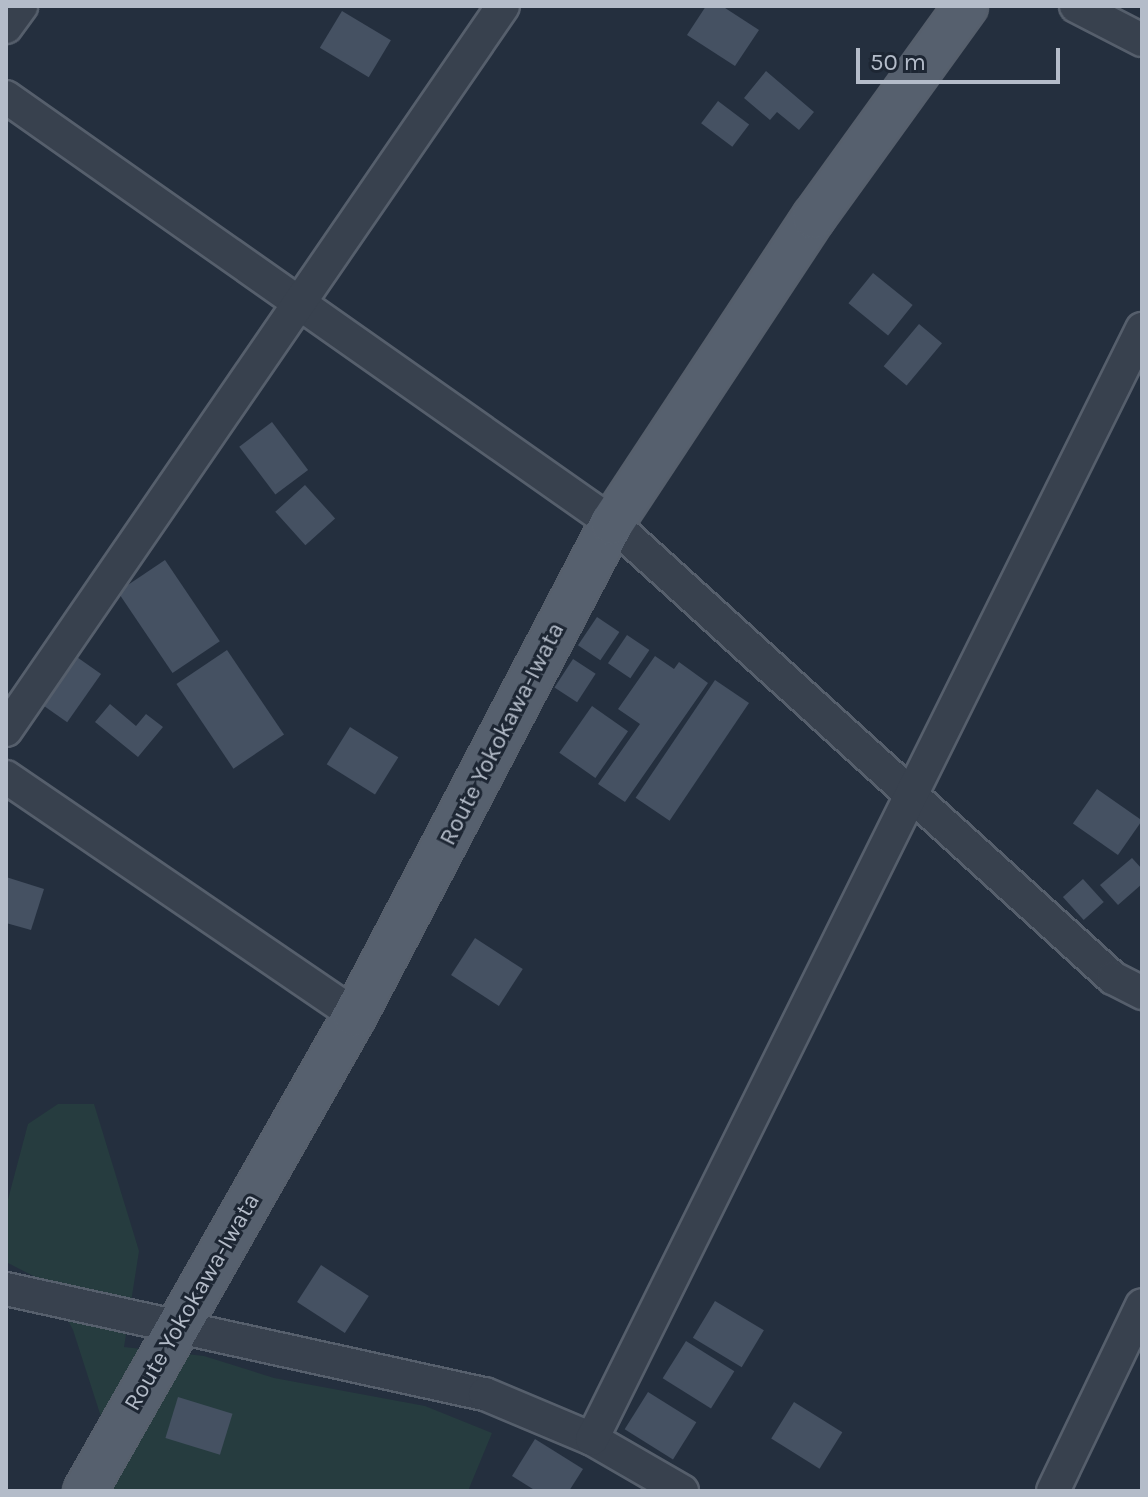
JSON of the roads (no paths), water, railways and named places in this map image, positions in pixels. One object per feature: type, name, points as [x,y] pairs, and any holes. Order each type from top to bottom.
[{"type":"main road","name":"Route Yokokawa-Iwata","points":[[85,1491],[355,1015],[612,523],[814,217],[966,6]]},
{"type":"street","points":[[6,27],[21,6]]},
{"type":"street","points":[[6,730],[503,6]]},
{"type":"street","points":[[1076,6],[1142,40]]},
{"type":"street","points":[[6,97],[612,523],[1113,978],[1142,993]]},
{"type":"street","points":[[592,1439],[1142,329]]},
{"type":"street","points":[[6,777],[355,1015]]},
{"type":"street","points":[[6,1289],[180,1324],[485,1394],[592,1439],[682,1491]]},
{"type":"street","points":[[1053,1491],[1142,1305]]}]
